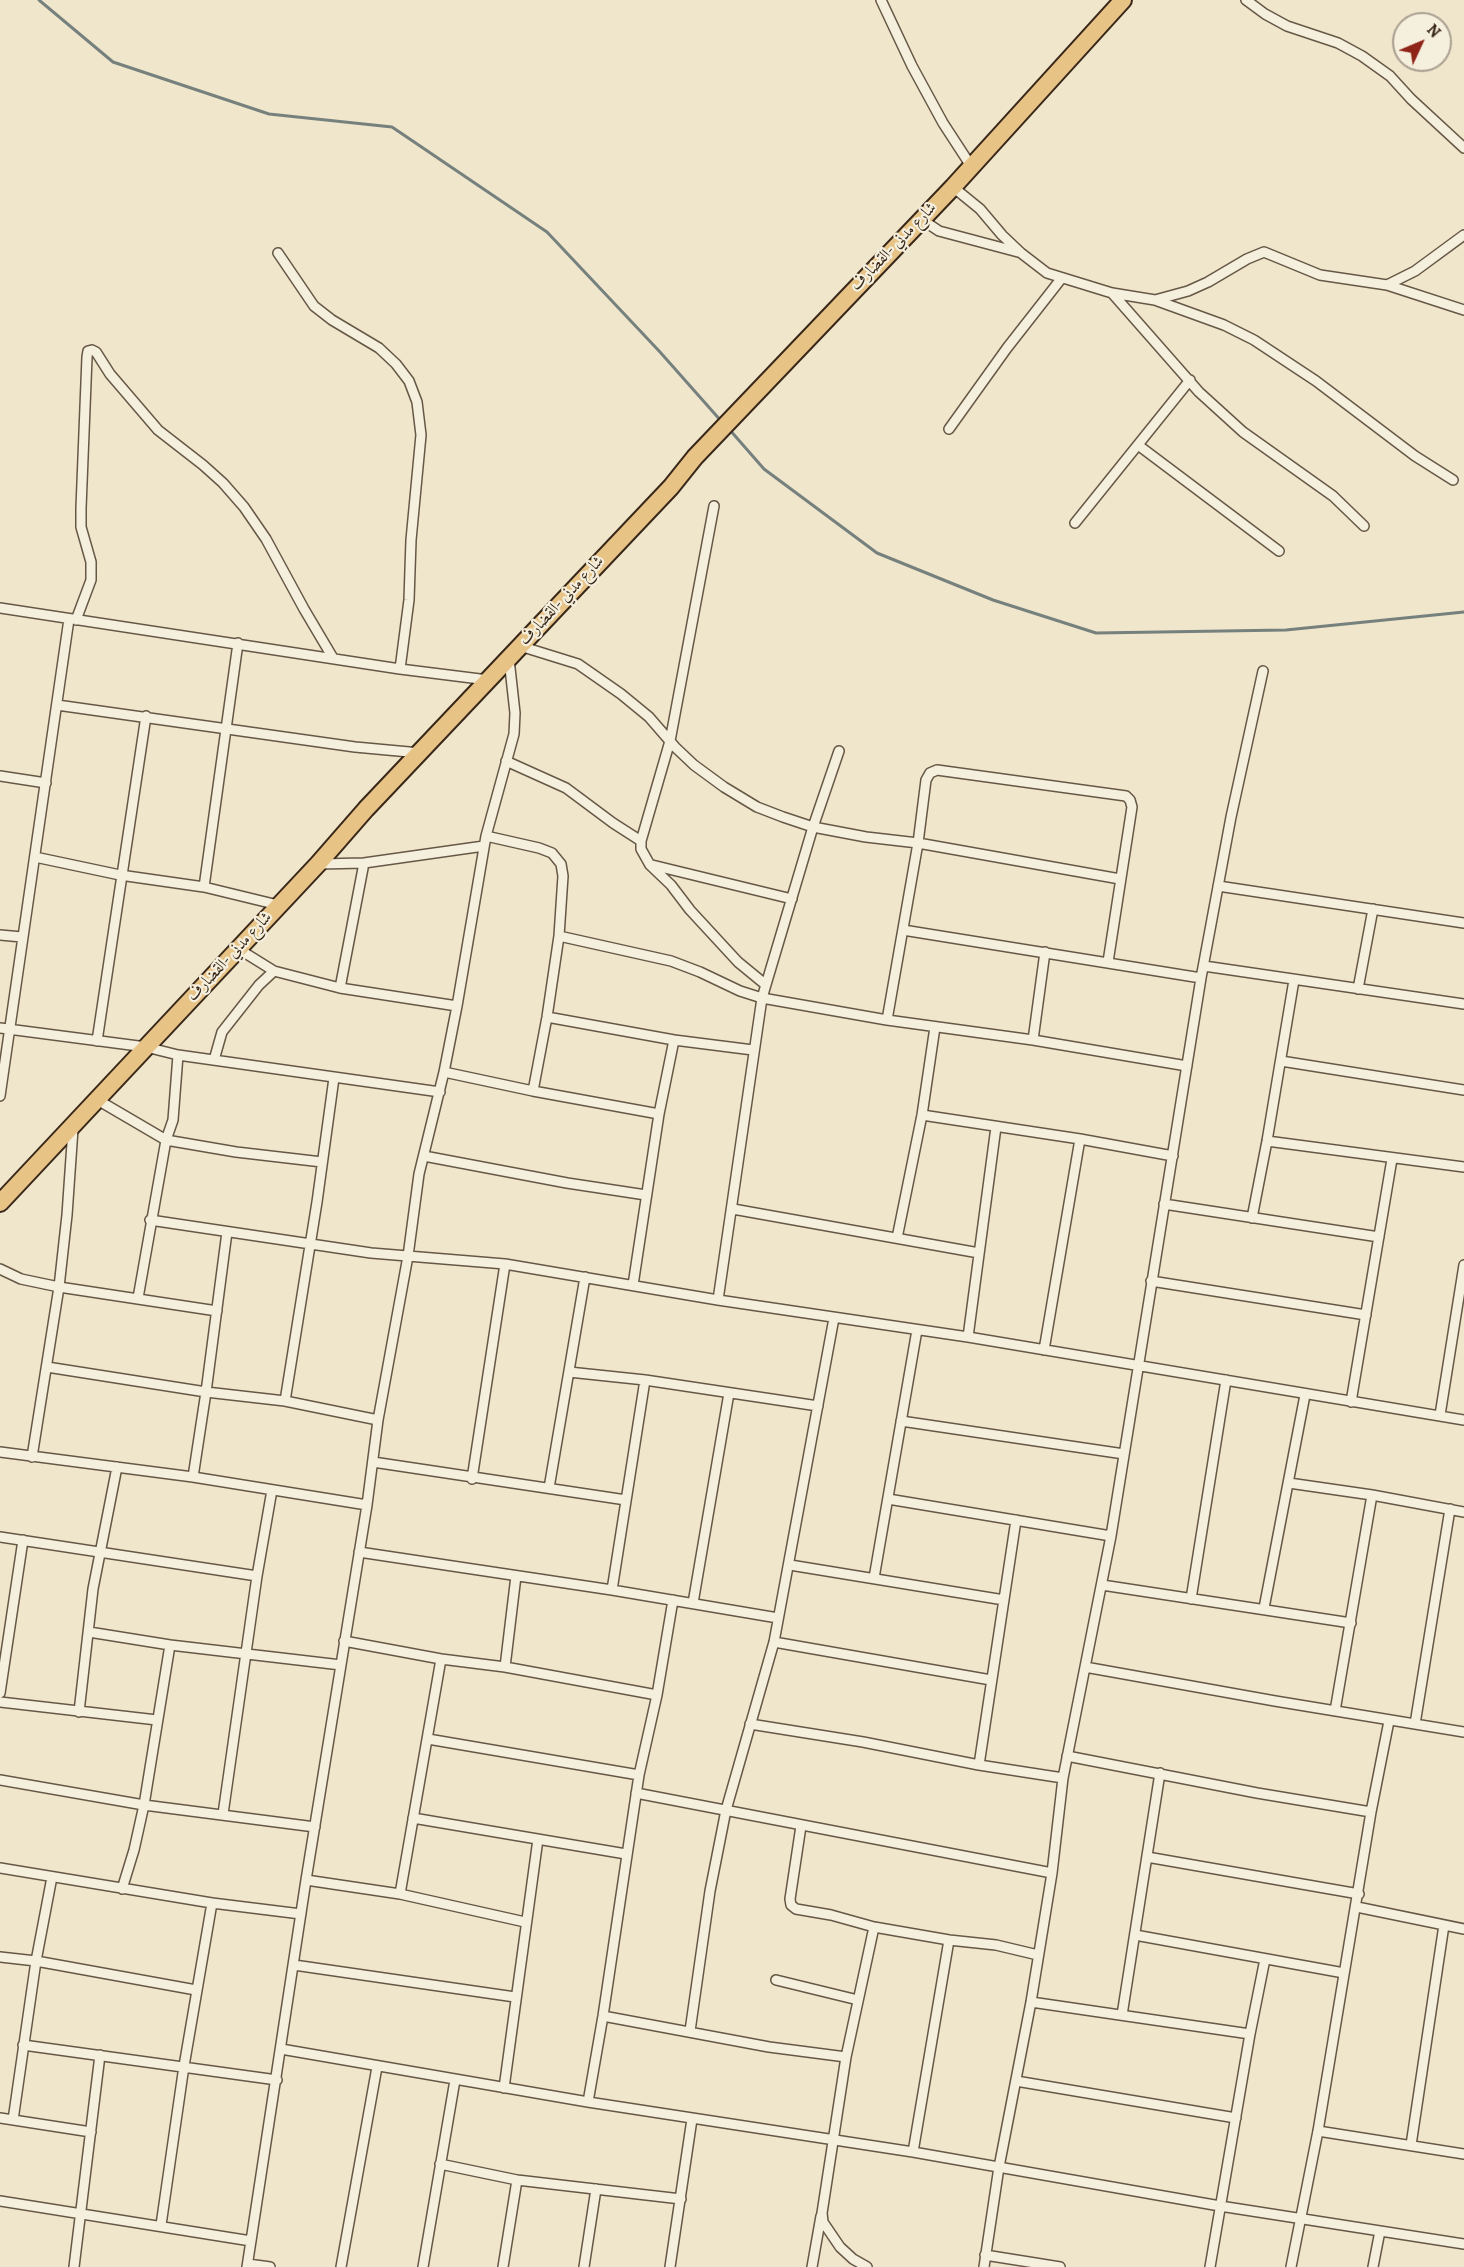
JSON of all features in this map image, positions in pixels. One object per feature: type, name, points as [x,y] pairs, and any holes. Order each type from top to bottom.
[{"type":"highway","name":"شارع مدني -القضارف","points":[[0,1203],[671,487],[695,457],[953,187],[1123,0]]},
{"type":"street","points":[[881,0],[912,66],[971,166]]},
{"type":"street","points":[[1246,0],[1287,26],[1338,43],[1362,56],[1390,76],[1411,99],[1464,148]]},
{"type":"street","points":[[953,187],[980,209],[1020,253],[1047,273],[1112,293],[1155,300],[1194,313],[1254,339],[1316,381],[1415,456],[1453,480]]},
{"type":"street","points":[[921,219],[939,231],[1020,253]]},
{"type":"street","points":[[1387,285],[1416,271],[1464,235]]},
{"type":"street","points":[[1155,300],[1188,291],[1264,252],[1320,274],[1387,285],[1464,309]]},
{"type":"street","points":[[278,253],[314,306],[332,320],[379,348],[396,364],[409,381],[417,402],[421,435],[411,540],[409,600],[400,669]]},
{"type":"street","points":[[949,429],[1007,348],[1061,279]]},
{"type":"street","points":[[1112,293],[1200,392],[1243,432],[1333,496],[1364,526]]},
{"type":"street","points":[[0,1096],[57,705],[73,619],[91,580],[91,562],[81,527],[88,351],[96,352],[110,374],[158,430],[203,465],[244,507],[266,539],[333,658]]},
{"type":"street","points":[[1075,523],[1190,380]]},
{"type":"street","points":[[1138,445],[1279,551]]},
{"type":"street","points":[[714,506],[670,741],[641,841],[644,855],[650,865],[671,885],[690,910],[738,962],[766,985]]},
{"type":"street","points":[[0,608],[400,669],[488,680]]},
{"type":"street","points":[[204,887],[238,643]]},
{"type":"street","points":[[270,2267],[247,2265],[367,1505],[378,1420],[408,1256],[419,1174],[440,1092],[458,1006],[485,841],[514,734],[514,652],[578,664],[649,717],[694,765],[757,807],[813,827],[1120,879]]},
{"type":"street","points":[[984,2267],[999,2167],[1031,2002],[1052,1873],[1063,1778],[1102,1585],[1125,1454],[1137,1366],[1201,978],[1240,774],[1263,671]]},
{"type":"street","points":[[57,705],[355,747],[420,753]]},
{"type":"street","points":[[97,1041],[120,875],[146,716]]},
{"type":"street","points":[[718,1300],[762,998],[813,827],[839,751]]},
{"type":"street","points":[[506,761],[566,788],[641,841]]},
{"type":"street","points":[[887,1020],[918,843],[926,780],[930,773],[937,770],[1126,796],[1130,800],[1131,807],[1108,962]]},
{"type":"street","points":[[0,776],[46,783]]},
{"type":"street","points":[[318,864],[364,863],[485,841],[539,848],[552,854],[561,864],[563,876],[559,936],[533,1091]]},
{"type":"street","points":[[34,857],[120,875],[204,887],[278,905]]},
{"type":"street","points":[[339,988],[364,863]]},
{"type":"street","points":[[650,865],[792,899]]},
{"type":"street","points":[[1218,886],[1464,923]]},
{"type":"street","points":[[1358,989],[1373,909]]},
{"type":"street","points":[[903,930],[1201,978]]},
{"type":"street","points":[[0,935],[22,937]]},
{"type":"street","points":[[559,936],[670,961],[762,998],[887,1020],[1033,1040],[1187,1066]]},
{"type":"street","points":[[237,948],[274,971],[339,988],[458,1006]]},
{"type":"street","points":[[1033,1040],[1045,952]]},
{"type":"street","points":[[1204,966],[1464,1004]]},
{"type":"street","points":[[214,1060],[222,1032],[260,984],[274,971]]},
{"type":"street","points":[[1252,1218],[1294,980]]},
{"type":"street","points":[[547,1017],[674,1040],[753,1050]]},
{"type":"street","points":[[897,1238],[922,1115],[935,1027]]},
{"type":"street","points":[[0,1028],[146,1047],[178,1055],[440,1092]]},
{"type":"street","points":[[633,1285],[659,1114],[674,1040]]},
{"type":"street","points":[[138,1298],[150,1220],[166,1140],[173,1120],[178,1055]]},
{"type":"street","points":[[1281,1061],[1464,1090]]},
{"type":"street","points":[[444,1072],[659,1114]]},
{"type":"street","points":[[285,1401],[334,1078]]},
{"type":"street","points":[[96,1099],[166,1140],[236,1152],[322,1162]]},
{"type":"street","points":[[922,1115],[1173,1156]]},
{"type":"street","points":[[32,1457],[59,1287],[73,1126]]},
{"type":"street","points":[[969,1337],[996,1127]]},
{"type":"street","points":[[1044,1350],[1080,1139]]},
{"type":"street","points":[[1267,1141],[1464,1167]]},
{"type":"street","points":[[424,1156],[525,1176],[646,1195]]},
{"type":"street","points":[[1352,1402],[1392,1159]]},
{"type":"street","points":[[1164,1203],[1379,1237]]},
{"type":"street","points":[[733,1209],[979,1253]]},
{"type":"street","points":[[150,1220],[371,1252],[505,1264],[718,1300],[969,1337],[1464,1420]]},
{"type":"street","points":[[193,1477],[227,1232]]},
{"type":"street","points":[[472,1479],[505,1264]]},
{"type":"street","points":[[1440,1415],[1459,1334],[1464,1265]]},
{"type":"street","points":[[0,1270],[21,1279],[59,1287],[217,1311]]},
{"type":"street","points":[[549,1488],[585,1277]]},
{"type":"street","points":[[1151,1281],[1366,1315]]},
{"type":"street","points":[[690,2031],[710,1892],[726,1810],[774,1642],[834,1318]]},
{"type":"street","points":[[874,1578],[917,1330]]},
{"type":"street","points":[[47,1367],[206,1392],[285,1401],[378,1420]]},
{"type":"street","points":[[570,1372],[645,1380],[818,1406]]},
{"type":"street","points":[[612,1590],[645,1380]]},
{"type":"street","points":[[1191,1599],[1226,1380]]},
{"type":"street","points":[[693,1604],[729,1393]]},
{"type":"street","points":[[1264,1608],[1305,1395]]},
{"type":"street","points":[[901,1422],[1125,1454]]},
{"type":"street","points":[[0,1452],[193,1477],[367,1505]]},
{"type":"street","points":[[373,1462],[472,1479],[626,1500]]},
{"type":"street","points":[[79,1712],[93,1589],[117,1467]]},
{"type":"street","points":[[1289,1483],[1464,1512]]},
{"type":"street","points":[[223,1815],[257,1576],[272,1490]]},
{"type":"street","points":[[1335,1711],[1372,1495]]},
{"type":"street","points":[[888,1499],[1111,1536]]},
{"type":"street","points":[[1415,1724],[1450,1509]]},
{"type":"street","points":[[979,1766],[1016,1520]]},
{"type":"street","points":[[0,1537],[257,1576]]},
{"type":"street","points":[[0,1693],[23,1540]]},
{"type":"street","points":[[359,1552],[612,1590],[778,1618]]},
{"type":"street","points":[[790,1565],[1004,1600]]},
{"type":"street","points":[[505,1667],[516,1576]]},
{"type":"street","points":[[1102,1585],[1264,1608],[1350,1623]]},
{"type":"street","points":[[588,2102],[639,1775],[657,1695],[673,1600]]},
{"type":"street","points":[[89,1632],[170,1645],[341,1665]]},
{"type":"street","points":[[344,1641],[657,1695]]},
{"type":"street","points":[[774,1642],[991,1680]]},
{"type":"street","points":[[122,1889],[134,1850],[144,1804],[170,1645]]},
{"type":"street","points":[[400,1894],[441,1659]]},
{"type":"street","points":[[1085,1667],[1389,1721],[1464,1732]]},
{"type":"street","points":[[0,1702],[157,1720]]},
{"type":"street","points":[[1291,2267],[1318,2131],[1371,1812],[1389,1721]]},
{"type":"street","points":[[750,1724],[863,1742],[979,1766],[1063,1778]]},
{"type":"street","points":[[428,1739],[639,1775]]},
{"type":"street","points":[[1067,1756],[1257,1793],[1371,1812]]},
{"type":"street","points":[[1122,2015],[1160,1773]]},
{"type":"street","points":[[0,1780],[144,1804],[315,1827]]},
{"type":"street","points":[[636,1793],[1052,1873]]},
{"type":"street","points":[[413,1818],[626,1854]]},
{"type":"street","points":[[801,1826],[790,1899],[791,1905],[796,1909],[831,1915],[874,1927],[949,1940],[996,1945],[1038,1955]]},
{"type":"street","points":[[504,2088],[538,1839]]},
{"type":"street","points":[[1147,1857],[1359,1894]]},
{"type":"street","points":[[0,1868],[212,1903],[301,1914]]},
{"type":"street","points":[[13,2120],[36,1961],[52,1877]]},
{"type":"street","points":[[306,1880],[400,1894],[525,1922]]},
{"type":"street","points":[[161,2225],[196,1990],[212,1903]]},
{"type":"street","points":[[1357,1907],[1464,1929]]},
{"type":"street","points":[[1411,2145],[1444,1925]]},
{"type":"street","points":[[812,2267],[846,2057],[874,1927]]},
{"type":"street","points":[[1135,1935],[1344,1973]]},
{"type":"street","points":[[913,2152],[949,1940]]},
{"type":"street","points":[[0,1957],[36,1961],[196,1990]]},
{"type":"street","points":[[1210,2267],[1265,1959]]},
{"type":"street","points":[[294,1965],[516,1998]]},
{"type":"street","points":[[776,1980],[858,2000]]},
{"type":"street","points":[[1031,2002],[1250,2034]]},
{"type":"street","points":[[603,2016],[769,2047],[846,2057]]},
{"type":"street","points":[[23,2045],[277,2080]]},
{"type":"street","points":[[281,2049],[588,2102],[833,2139],[1220,2206],[1464,2244]]},
{"type":"street","points":[[74,2267],[100,2055]]},
{"type":"street","points":[[341,2267],[377,2067]]},
{"type":"street","points":[[423,2267],[455,2080]]},
{"type":"street","points":[[1016,2081],[1236,2118]]},
{"type":"street","points":[[0,2118],[92,2132]]},
{"type":"street","points":[[670,2267],[692,2119]]},
{"type":"street","points":[[1318,2131],[1464,2154]]},
{"type":"street","points":[[440,2164],[517,2180],[681,2199]]},
{"type":"street","points":[[503,2267],[517,2180]]},
{"type":"street","points":[[584,2267],[596,2189]]},
{"type":"street","points":[[0,2201],[251,2241]]},
{"type":"street","points":[[822,2213],[823,2222],[840,2247],[853,2259],[867,2267]]},
{"type":"street","points":[[1373,2267],[1380,2230]]},
{"type":"street","points":[[985,2255],[1060,2267]]},
{"type":"waterway","points":[[39,0],[113,62],[269,114],[392,127],[547,232],[660,352],[722,422]]},
{"type":"waterway","points":[[729,429],[764,469],[877,553],[993,600],[1096,633],[1286,630],[1464,612]]}]
